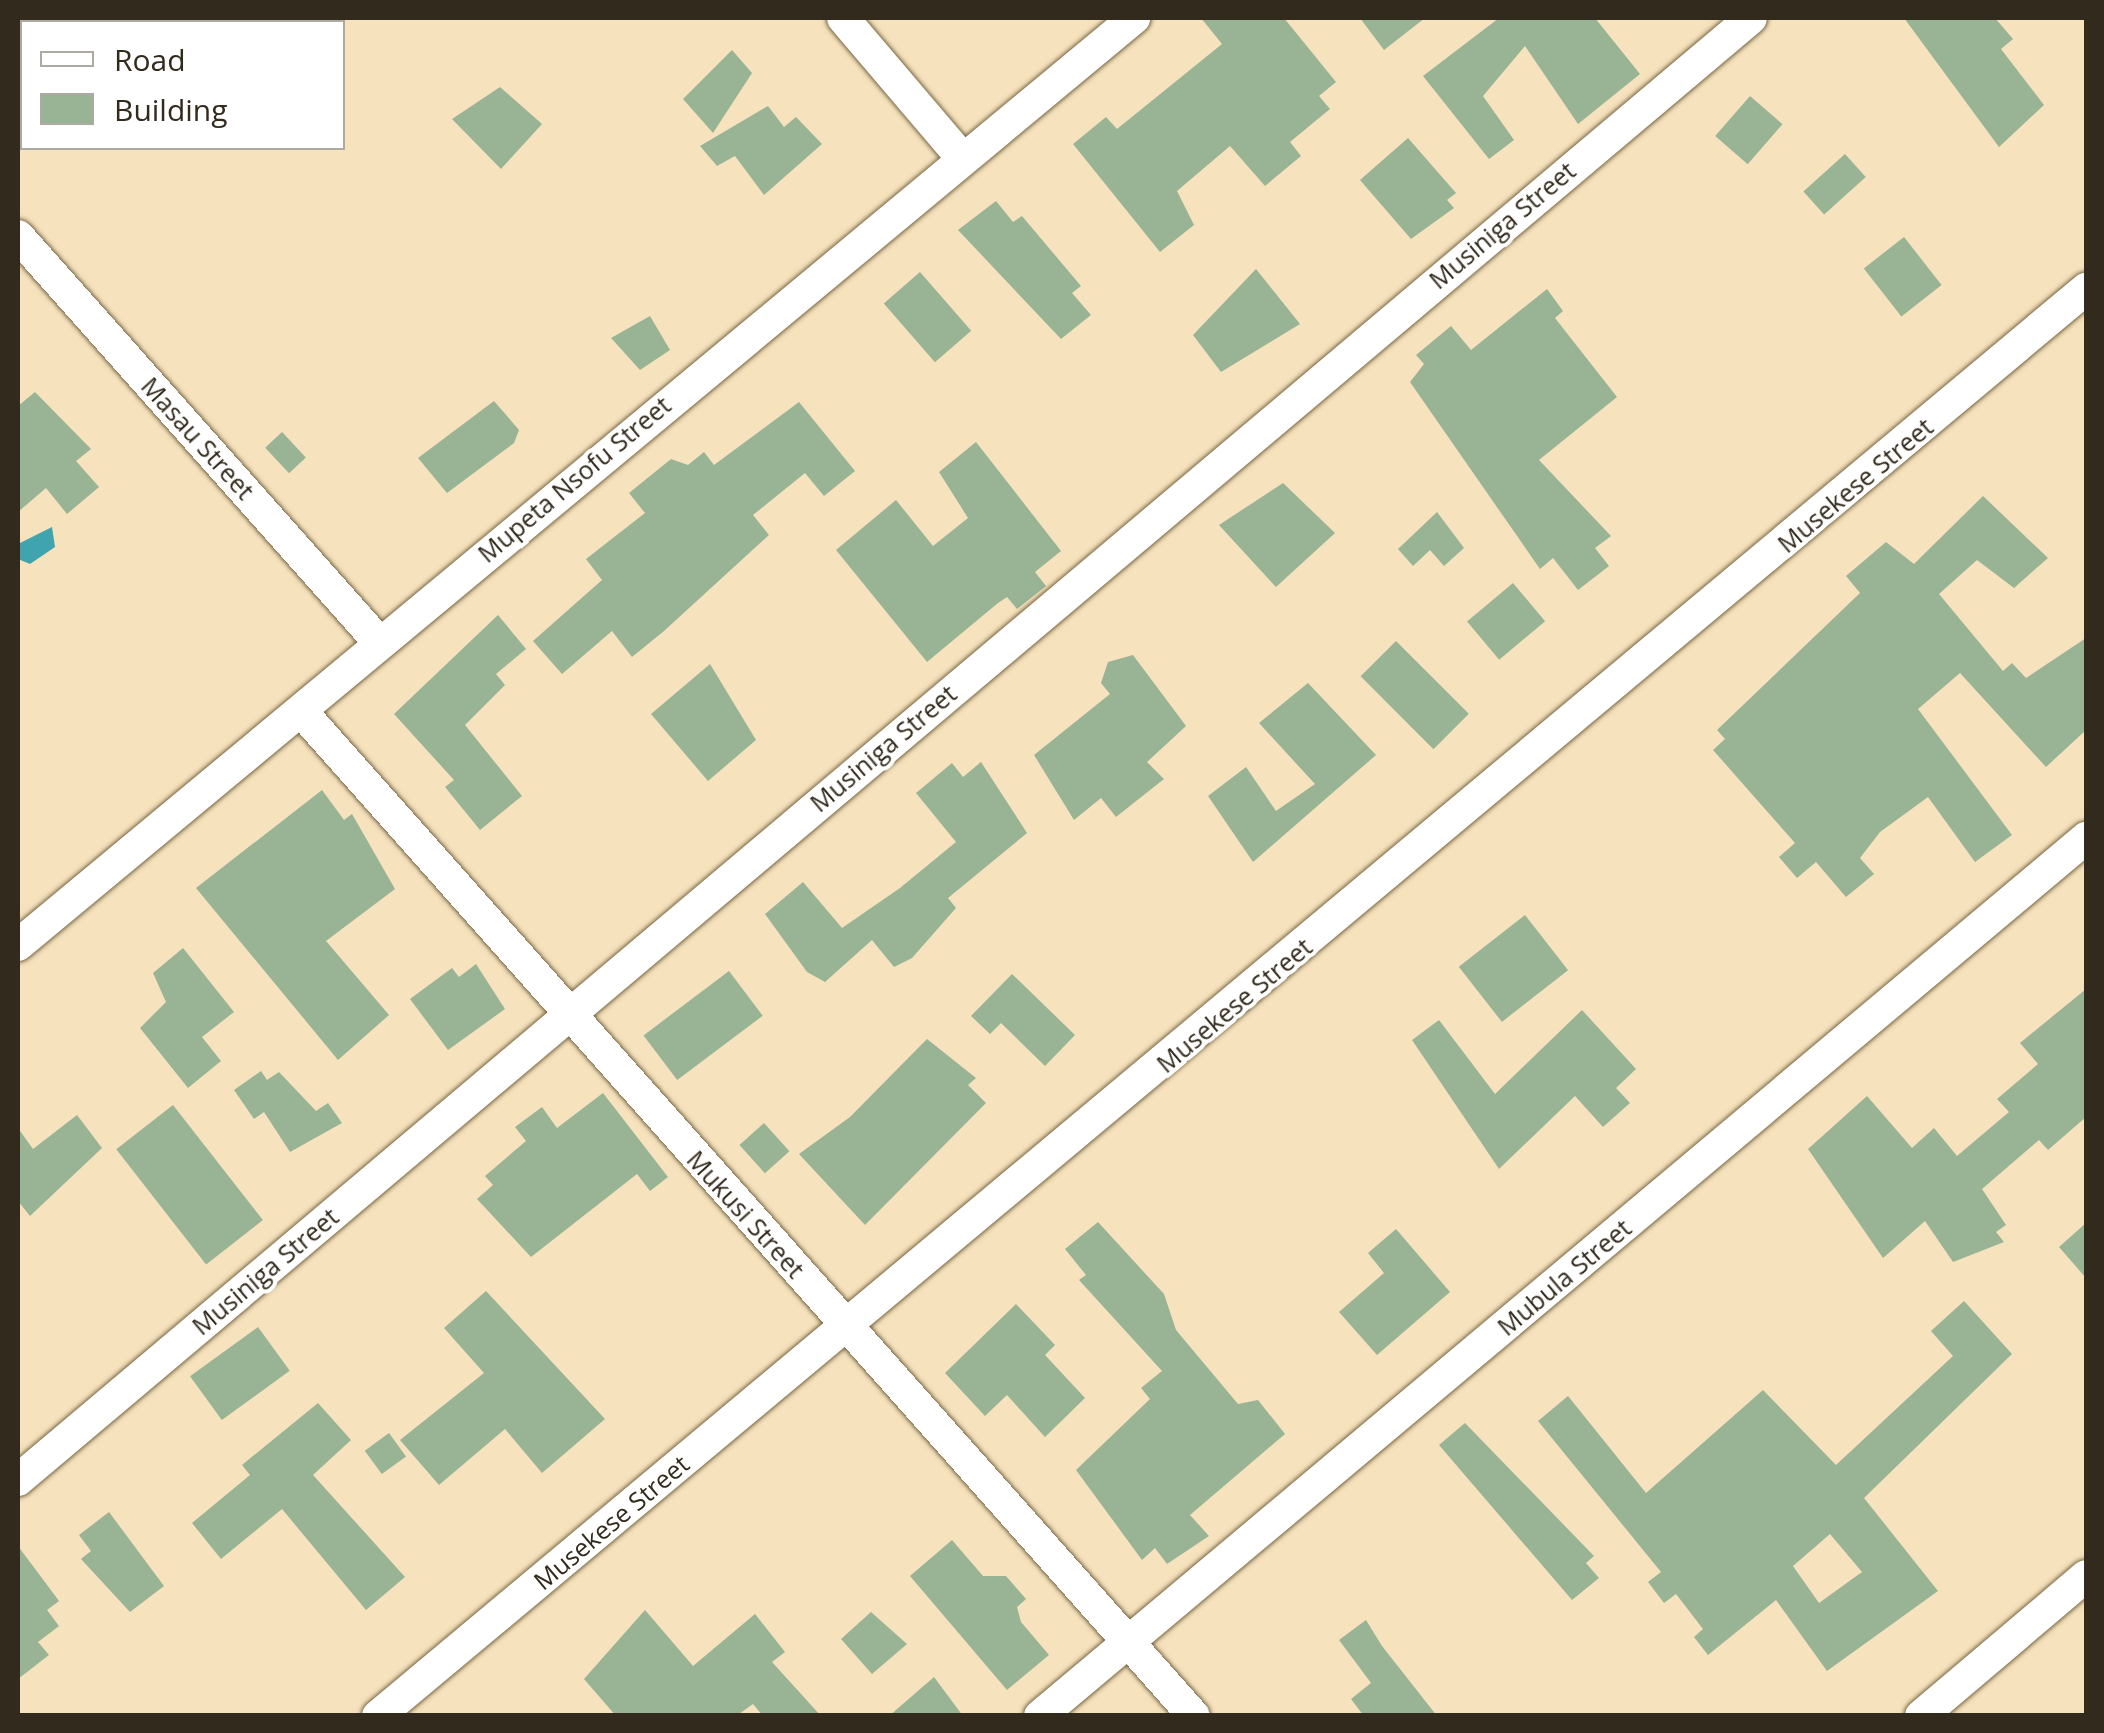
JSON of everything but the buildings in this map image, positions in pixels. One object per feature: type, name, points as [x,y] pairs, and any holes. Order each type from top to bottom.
[{"type":"street","points":[[843,18],[962,158]]},
{"type":"street","name":"Mupeta Nsofu Street","points":[[18,946],[378,641],[1134,18]]},
{"type":"street","name":"Musiniga Street","points":[[18,1480],[1751,18]]},
{"type":"street","name":"Masau Street","points":[[18,236],[378,641]]},
{"type":"street","name":"Musekese Street","points":[[378,1716],[2086,289]]},
{"type":"street","name":"Mukusi Street","points":[[301,710],[1194,1716]]},
{"type":"street","name":"Mubula Street","points":[[1040,1716],[2086,838]]},
{"type":"street","points":[[1927,1714],[2086,1576]]},
{"type":"water","points":[[52,527],[55,547],[30,564],[18,559],[18,544]]}]
